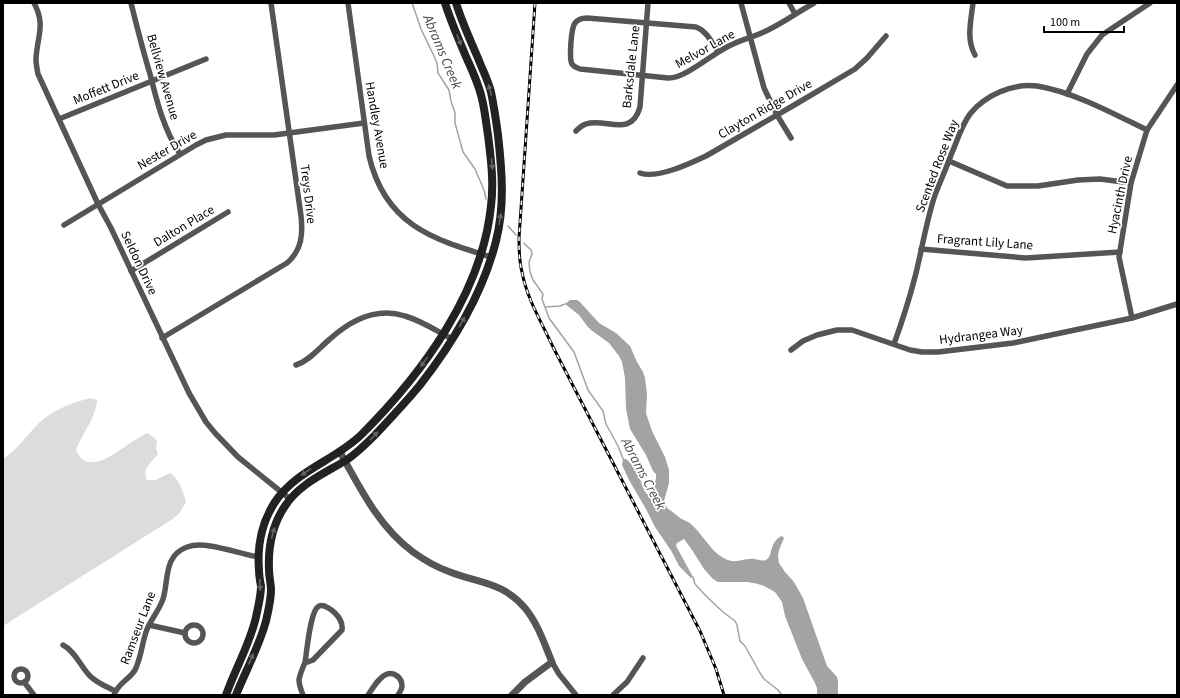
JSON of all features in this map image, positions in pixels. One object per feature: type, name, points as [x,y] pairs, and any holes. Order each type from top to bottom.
[{"type":"main road","points":[[226,695],[254,625],[261,587],[259,557],[261,536],[271,509],[282,493],[293,482],[340,452],[363,433],[406,385],[443,334],[463,298],[481,254],[489,224],[492,194],[492,165],[485,115],[480,91],[445,3]]},
{"type":"main road","points":[[236,695],[266,622],[271,590],[269,554],[272,534],[280,514],[290,499],[306,484],[345,461],[361,448],[410,397],[431,371],[452,339],[475,296],[491,257],[497,233],[502,188],[501,157],[495,111],[487,80],[456,3]]},
{"type":"street","name":"Seldon Drive","points":[[34,3],[38,13],[40,27],[36,58],[37,70],[44,88],[189,393],[206,422],[223,442],[238,457],[290,499]]},
{"type":"street","name":"Bellview Avenue","points":[[131,3],[165,126],[170,138],[180,154]]},
{"type":"street","name":"Treys Drive","points":[[162,338],[287,263],[292,259],[297,251],[302,239],[302,227],[271,3]]},
{"type":"street","name":"Handley Avenue","points":[[348,3],[369,156],[373,172],[383,193],[397,211],[412,225],[427,234],[448,243],[491,257]]},
{"type":"street","name":"Barksdale Lane","points":[[576,131],[582,126],[592,123],[619,125],[626,124],[632,121],[637,114],[640,107],[648,3]]},
{"type":"street","points":[[741,3],[764,88],[777,115],[791,138]]},
{"type":"street","points":[[789,3],[795,14]]},
{"type":"street","name":"Melvor Lane","points":[[718,52],[706,34],[698,28],[691,26],[582,18],[574,24],[572,29],[571,62],[578,68],[584,70],[670,78],[687,72],[734,43],[766,31],[814,3]]},
{"type":"street","points":[[973,3],[970,38],[971,48],[975,55]]},
{"type":"street","points":[[1067,94],[1087,54],[1102,35],[1150,3]]},
{"type":"street","name":"Clayton Ridge Drive","points":[[640,173],[659,174],[706,156],[855,69],[867,58],[886,36]]},
{"type":"street","name":"Moffett Drive","points":[[59,119],[206,59]]},
{"type":"street","name":"Hyacinth Drive","points":[[1132,318],[1119,257],[1131,183],[1147,130],[1177,85]]},
{"type":"street","name":"Scented Rose Way","points":[[894,344],[907,304],[935,195],[963,127],[970,115],[981,102],[996,93],[1013,87],[1036,86],[1067,94],[1147,130]]},
{"type":"street","name":"Nester Drive","points":[[64,225],[180,154],[196,145],[219,136],[235,134],[274,135],[364,123]]},
{"type":"street","points":[[949,161],[1008,186],[1038,186],[1078,180],[1100,179],[1131,183]]},
{"type":"street","name":"Dalton Place","points":[[131,271],[228,212]]},
{"type":"street","name":"Fragrant Lily Lane","points":[[921,249],[1026,258],[1120,252]]},
{"type":"street","name":"Hydrangea Way","points":[[792,350],[802,341],[817,335],[837,330],[852,330],[910,350],[938,352],[1013,343],[1132,318],[1177,304]]},
{"type":"street","points":[[296,365],[306,360],[346,325],[365,316],[386,313],[405,316],[452,339]]},
{"type":"street","points":[[340,452],[374,510],[400,542],[424,560],[462,576],[489,584],[502,590],[525,608],[535,622],[552,662],[559,674],[576,695]]},
{"type":"street","name":"Ramseur Lane","points":[[114,693],[118,686],[134,672],[149,625],[163,598],[169,564],[180,551],[190,546],[205,545],[259,557]]},
{"type":"street","points":[[303,695],[299,681],[313,615],[317,607],[323,606],[333,611],[337,615],[342,624],[342,630],[313,660],[304,663]]},
{"type":"street","points":[[149,625],[185,633]]},
{"type":"street","points":[[63,645],[70,649],[91,677],[114,693]]},
{"type":"street","points":[[613,695],[626,684],[643,658]]},
{"type":"street","points":[[512,695],[525,682],[552,662]]},
{"type":"street","points":[[368,695],[379,680],[387,674],[392,674],[400,678],[402,683],[402,688],[398,695]]},
{"type":"street","points":[[24,682],[34,695]]},
{"type":"shaded area","points":[[570,300],[577,300],[580,302],[599,323],[616,333],[630,346],[643,372],[647,394],[646,413],[669,470],[669,483],[664,501],[668,509],[692,525],[715,552],[732,561],[746,559],[766,560],[770,556],[775,541],[782,536],[784,538],[779,550],[779,563],[794,582],[803,598],[827,666],[837,677],[838,695],[817,695],[817,688],[802,659],[785,616],[782,602],[775,592],[764,586],[748,582],[718,582],[713,579],[704,569],[684,539],[677,543],[676,546],[693,577],[691,578],[679,566],[672,552],[655,527],[622,465],[623,459],[626,459],[630,463],[640,479],[644,491],[649,495],[656,479],[656,474],[630,429],[626,409],[625,378],[622,362],[609,343],[591,330],[579,315],[565,304]]},
{"type":"shaded area","points":[[90,398],[97,400],[96,407],[76,450],[81,458],[92,462],[104,459],[147,433],[157,441],[156,449],[158,454],[146,469],[145,472],[147,480],[155,480],[170,473],[176,478],[186,502],[179,514],[171,520],[3,626],[3,459],[22,442],[43,419],[69,405]]},
{"type":"waterway","name":"Abrams Creek","points":[[412,3],[421,29],[437,63],[438,73],[449,90],[455,113],[455,123],[463,152],[475,169],[484,190],[486,199]]},
{"type":"waterway","name":"Abrams Creek","points":[[508,226],[516,235]]},
{"type":"waterway","name":"Abrams Creek","points":[[524,243],[531,250],[532,254],[529,262],[530,272],[533,280],[543,294],[542,299],[549,318],[574,352],[588,390],[603,411],[606,424],[624,461]]},
{"type":"waterway","points":[[546,307],[565,304]]},
{"type":"waterway","name":"Abrams Creek","points":[[693,577],[695,584],[706,596],[735,621],[740,641],[745,646],[760,673],[764,679],[782,695]]},
{"type":"railway","points":[[535,3],[519,238],[520,260],[524,282],[535,311],[553,347],[700,631],[716,669],[724,695]]}]
